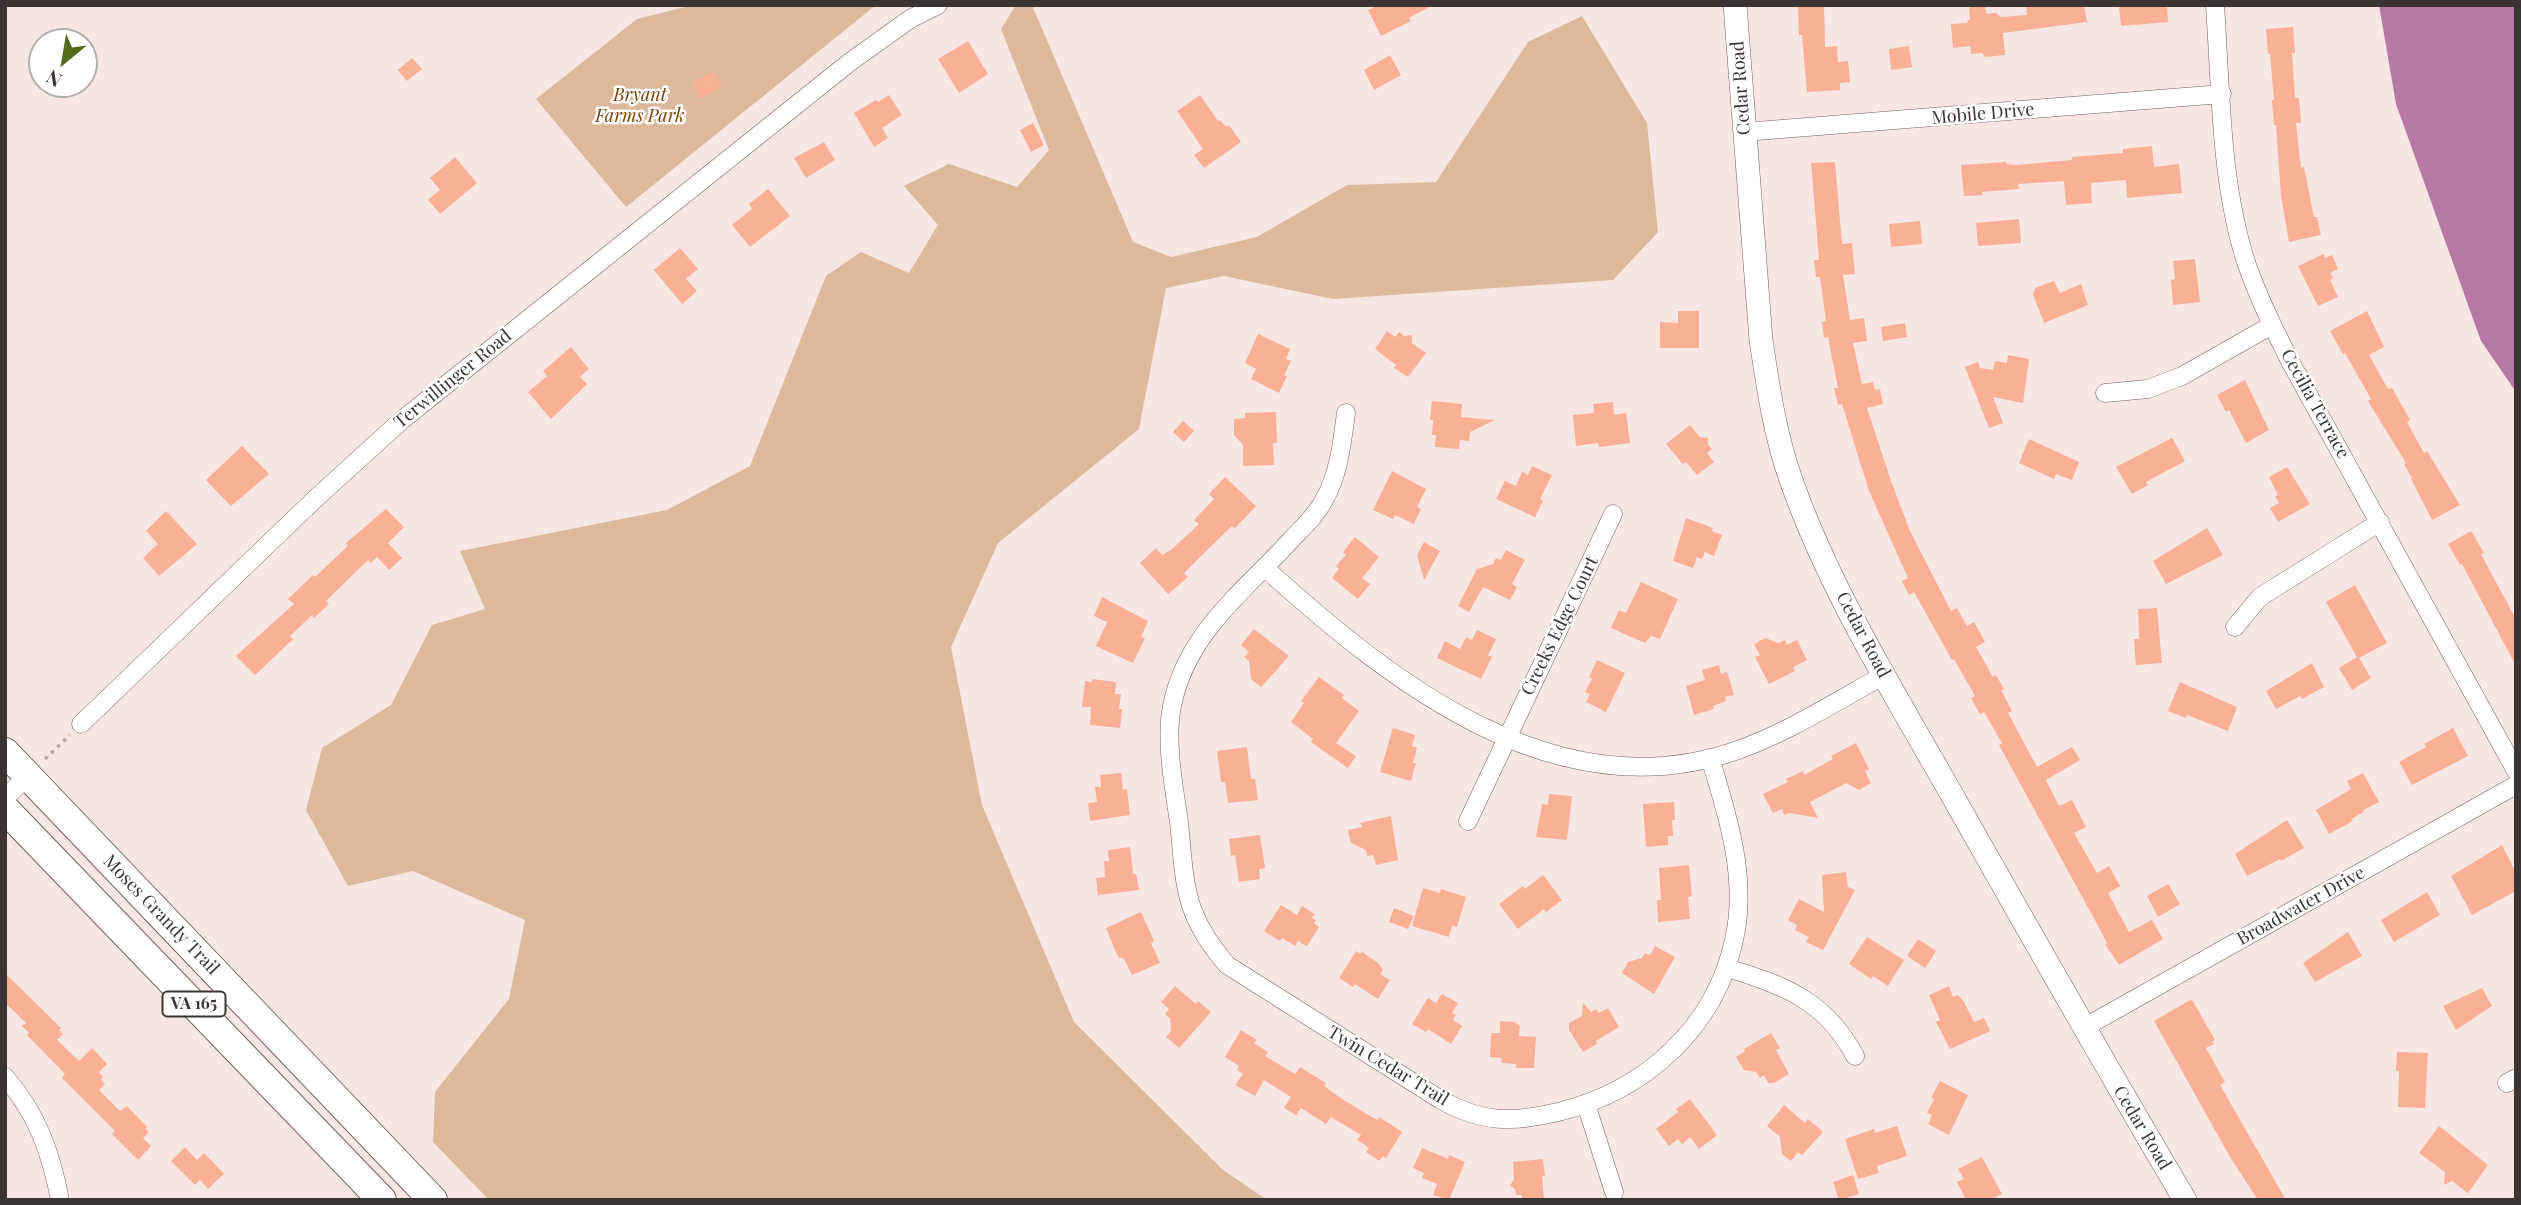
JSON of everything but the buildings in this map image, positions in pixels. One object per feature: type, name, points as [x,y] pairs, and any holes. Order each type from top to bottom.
[{"type":"main road","name":"Moses Grandy Trail","points":[[5,752],[433,1200]]},
{"type":"main road","name":"VA 165","points":[[5,809],[382,1200]]},
{"type":"street","name":"Terwillinger Road","points":[[81,724],[402,420],[850,62],[910,19],[938,5]]},
{"type":"street","name":"Cedar Road","points":[[1735,5],[1761,340],[1781,447],[1814,539],[1884,675],[2185,1200]]},
{"type":"street","name":"Cecilia Terrace","points":[[2215,5],[2233,207],[2247,264],[2272,325],[2516,771]]},
{"type":"street","name":"Mobile Drive","points":[[1744,132],[2222,94]]},
{"type":"street","points":[[2105,393],[2148,389],[2182,376],[2272,325]]},
{"type":"street","name":"Twin Cedar Trail","points":[[1346,413],[1336,474],[1326,497],[1312,517],[1225,608],[1195,644],[1171,707],[1169,730],[1175,795],[1190,901],[1208,941],[1227,965],[1450,1105],[1476,1116],[1523,1120],[1606,1097],[1639,1079],[1686,1038],[1703,1016],[1727,968],[1735,938],[1739,886],[1730,833],[1710,758]]},
{"type":"street","name":"Creeks Edge Court","points":[[1468,821],[1613,514]]},
{"type":"street","points":[[2235,627],[2260,597],[2380,523]]},
{"type":"street","points":[[1265,568],[1374,661],[1442,704],[1506,738],[1559,758],[1587,764],[1663,767],[1738,750],[1768,738],[1884,675]]},
{"type":"street","points":[[5,798],[28,776]]},
{"type":"street","name":"Broadwater Drive","points":[[2085,1027],[2516,785]]},
{"type":"street","points":[[1727,968],[1779,985],[1806,999],[1822,1011],[1839,1030],[1855,1056]]},
{"type":"street","points":[[5,1077],[21,1096],[43,1137],[52,1161],[60,1200]]},
{"type":"street","points":[[1586,1104],[1614,1192]]},
{"type":"path","points":[[28,776],[81,724]]},
{"type":"green space","name":"Bryant Farms Park","points":[[693,5],[876,5],[626,207],[536,99],[637,19]]},
{"type":"green space","points":[[1016,5],[1032,5],[1133,242],[1171,257],[1257,237],[1347,185],[1436,182],[1528,42],[1582,16],[1647,123],[1658,232],[1613,280],[1333,299],[1224,276],[1166,288],[1139,429],[998,543],[951,647],[982,805],[1074,1022],[1223,1170],[1267,1200],[489,1200],[433,1142],[435,1092],[509,999],[525,920],[413,871],[348,886],[306,810],[322,748],[391,705],[432,625],[485,609],[460,551],[667,510],[750,466],[826,276],[861,252],[909,273],[938,225],[904,186],[949,164],[1017,187],[1049,150],[1001,29]]},
{"type":"shaded area","points":[[2379,5],[2516,5],[2516,392],[2481,341],[2396,104]]}]
